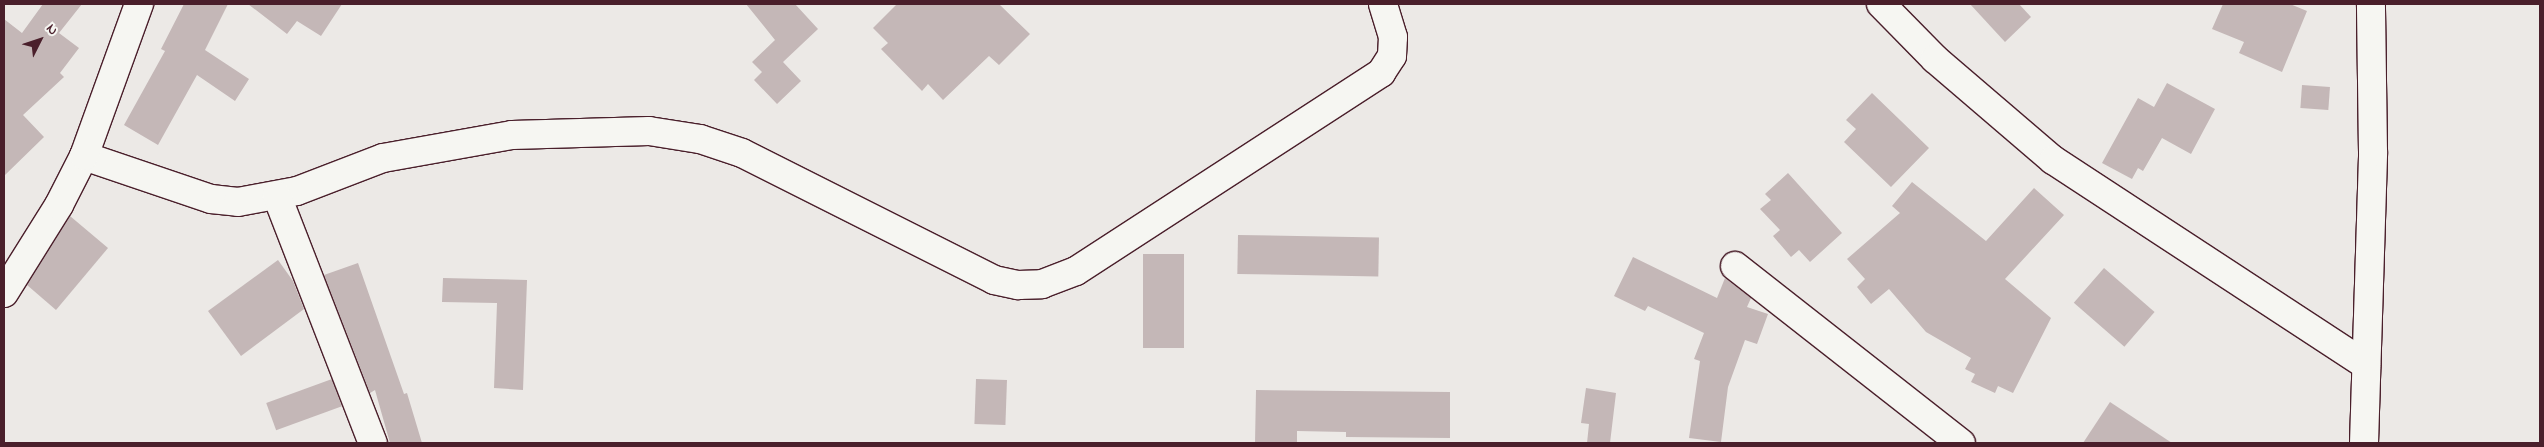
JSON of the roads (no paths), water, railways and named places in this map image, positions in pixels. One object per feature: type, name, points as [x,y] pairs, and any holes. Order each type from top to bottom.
[{"type":"street","points":[[6,283],[84,156],[139,4]]},
{"type":"street","points":[[84,156],[211,199],[238,202],[277,196],[383,158],[512,134],[648,131],[700,140],[742,154],[994,280],[1018,285],[1042,284],[1076,270],[1381,73],[1392,56],[1393,37],[1383,4]]},
{"type":"street","points":[[1881,4],[1934,58],[2053,160],[2366,366]]},
{"type":"street","points":[[2364,443],[2374,143],[2371,4]]},
{"type":"street","points":[[277,196],[373,443]]},
{"type":"street","points":[[1735,266],[1961,443]]}]
